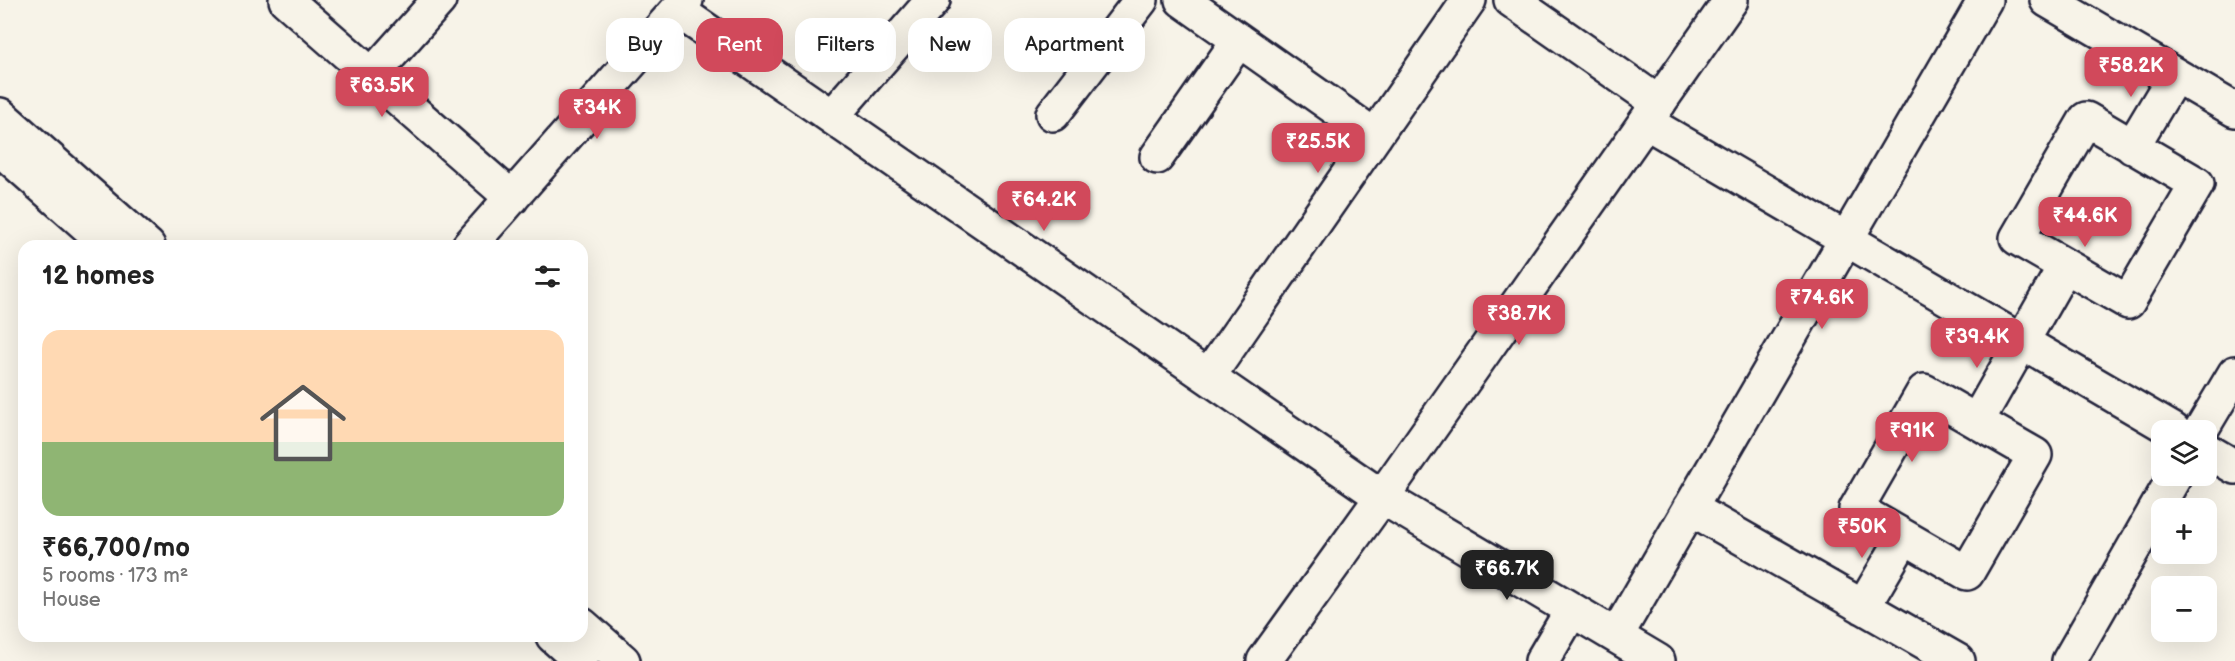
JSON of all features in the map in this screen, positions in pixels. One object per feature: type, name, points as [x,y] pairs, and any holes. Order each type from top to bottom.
[{"type":"street","points":[[286,0],[512,198]]},
{"type":"street","points":[[372,75],[439,0]]},
{"type":"street","points":[[832,116],[933,0]]},
{"type":"street","points":[[1053,114],[1141,0]]},
{"type":"street","points":[[1182,0],[1375,136]]},
{"type":"street","points":[[1208,377],[1469,0]]},
{"type":"street","points":[[1510,0],[1652,113],[1845,238],[2156,420]]},
{"type":"street","points":[[1264,661],[1382,498],[1731,0]]},
{"type":"street","points":[[1616,636],[1985,0]]},
{"type":"street","points":[[2047,0],[2235,110]]},
{"type":"street","points":[[474,240],[681,5],[832,116],[1382,498],[1658,661]]},
{"type":"street","points":[[1157,157],[1239,40]]},
{"type":"street","points":[[2132,147],[2175,75]]},
{"type":"street","points":[[0,115],[141,240]]},
{"type":"street","points":[[2086,119],[2197,184],[2128,302],[2065,266],[2017,238],[2086,119]]},
{"type":"street","points":[[0,149],[103,240]]},
{"type":"street","points":[[1977,421],[2065,266]]},
{"type":"street","points":[[2207,420],[2235,373]]},
{"type":"street","points":[[1924,391],[1977,421],[2036,455],[1967,573],[1856,509],[1924,391]]},
{"type":"street","points":[[2217,456],[2235,467]]},
{"type":"street","points":[[2069,661],[2169,486]]},
{"type":"street","points":[[1690,508],[1958,661]]},
{"type":"street","points":[[1863,607],[1904,537]]},
{"type":"street","points":[[1542,661],[1572,610]]},
{"type":"street","points":[[588,630],[623,661]]},
{"type":"street","points":[[560,642],[581,661]]}]
